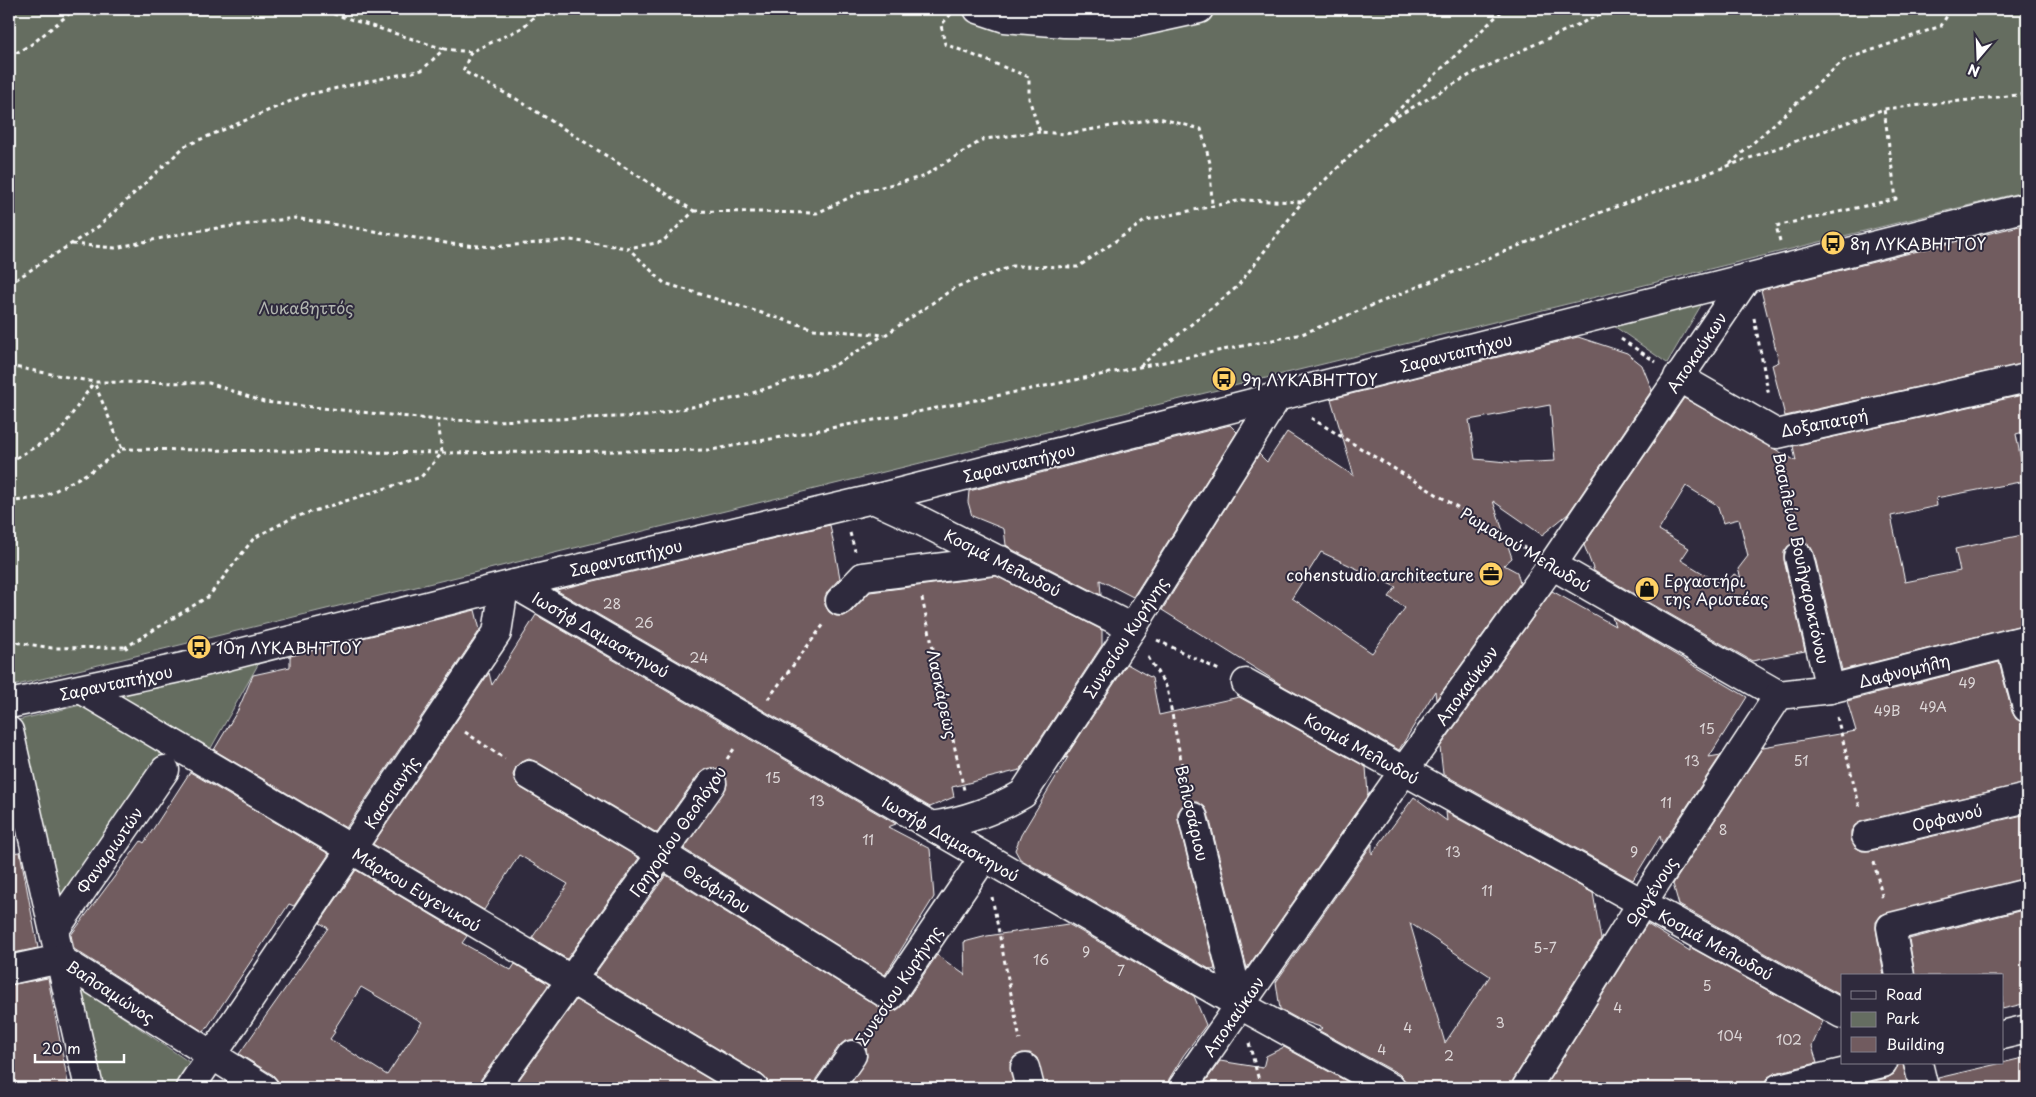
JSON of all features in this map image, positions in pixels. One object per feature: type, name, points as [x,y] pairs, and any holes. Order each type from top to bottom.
[{"type":"street","points":[[978,9],[1005,18],[1064,23],[1130,24],[1199,9]]},
{"type":"street","name":"Σαρανταπήχου","points":[[9,704],[188,666],[509,586],[873,499],[2027,207]]},
{"type":"street","name":"Αποκαύκων","points":[[1182,1088],[1403,772],[1552,566],[1746,279]]},
{"type":"street","name":"Δοξαπατρή","points":[[1678,377],[1777,434],[2027,378]]},
{"type":"street","name":"Συνεσίου Κυρήνης","points":[[931,826],[949,824],[1010,802],[1023,794],[1132,628],[1277,397]]},
{"type":"street","name":"Κοσμά Μελωδού","points":[[873,499],[1001,560],[1132,628]]},
{"type":"street","name":"Βασιλείου Βουλγαροκτόνου","points":[[1799,557],[1830,689]]},
{"type":"street","points":[[840,601],[863,577],[1001,560]]},
{"type":"street","name":"Ρωμανού Μελωδού","points":[[1552,566],[1779,695]]},
{"type":"street","name":"Κασσιανής","points":[[190,1088],[497,633],[509,586]]},
{"type":"street","name":"Ιωσήφ Δαμασκηνού","points":[[509,586],[752,722],[1240,1005],[1390,1088]]},
{"type":"street","points":[[2019,641],[2027,708]]},
{"type":"street","name":"Δαφνομήλη","points":[[1779,695],[1830,689],[2019,641]]},
{"type":"street","name":"Κοσμά Μελωδού","points":[[1246,683],[1403,772],[1841,1013]]},
{"type":"street","name":"Μάρκου Ευγενικού","points":[[81,690],[754,1088]]},
{"type":"street","name":"Ωριγένους","points":[[1526,1088],[1642,903],[1779,695]]},
{"type":"street","points":[[9,731],[89,1088]]},
{"type":"street","name":"Φαναριωτών","points":[[54,931],[165,770]]},
{"type":"street","name":"Θεόφιλου","points":[[529,775],[662,854],[890,996]]},
{"type":"street","name":"Γρηγορίου Θεολόγου","points":[[494,1088],[712,782]]},
{"type":"street","name":"Ορφανού","points":[[1866,836],[2027,798]]},
{"type":"street","name":"Βελισσάριου","points":[[1193,817],[1240,1005]]},
{"type":"street","name":"Συνεσίου Κυρήνης","points":[[890,996],[984,857]]},
{"type":"street","points":[[1900,974],[1891,927],[2027,893]]},
{"type":"street","points":[[9,970],[60,959]]},
{"type":"street","name":"Βαλσαμώνος","points":[[60,959],[212,1057],[264,1088]]},
{"type":"street","points":[[2004,1035],[2027,1029]]},
{"type":"street","name":"Συνεσίου Κυρήνης","points":[[830,1088],[852,1055]]},
{"type":"street","points":[[1779,1088],[1879,1064]]},
{"type":"street","points":[[1918,1064],[1924,1088]]},
{"type":"path","points":[[9,57],[32,44],[75,9]]},
{"type":"path","points":[[318,9],[444,49],[472,52],[522,28],[542,9]]},
{"type":"path","points":[[956,9],[941,24],[945,44],[1030,77],[1029,99],[1040,132]]},
{"type":"path","points":[[1140,366],[1237,287],[1302,202],[1504,9]]},
{"type":"path","points":[[1379,127],[1477,72],[1612,9]]},
{"type":"path","points":[[1728,167],[1844,60],[1941,26],[1951,9]]},
{"type":"path","points":[[9,284],[98,226],[185,146],[305,94],[422,70],[444,49]]},
{"type":"path","points":[[472,52],[463,71],[518,100],[694,211],[817,213],[861,192],[922,177],[984,139],[1040,132],[1065,134],[1159,118],[1201,129],[1210,163],[1212,206]]},
{"type":"path","points":[[9,502],[43,497],[90,472],[122,449],[442,453],[710,450],[912,412],[1302,334],[1599,214],[1884,109],[2027,94]]},
{"type":"path","points":[[1788,268],[1776,226],[1896,199],[1884,109]]},
{"type":"path","points":[[9,366],[94,382],[209,382],[264,402],[438,420],[495,421],[647,416],[741,397],[835,365],[885,335],[956,287],[1013,266],[1078,267],[1146,220],[1242,200],[1302,202]]},
{"type":"path","points":[[71,244],[115,248],[195,231],[294,218],[452,244],[493,247],[570,240],[628,248],[662,242],[694,211]]},
{"type":"path","points":[[628,248],[664,283],[814,329],[885,335]]},
{"type":"path","name":"Βασιλείου Βουλγαροκτόνου","points":[[1746,279],[1799,557]]},
{"type":"path","points":[[1589,318],[1678,377]]},
{"type":"path","points":[[9,326],[11,342],[9,347]]},
{"type":"path","points":[[94,382],[122,449]]},
{"type":"path","points":[[9,462],[59,434],[94,382]]},
{"type":"path","name":"Ρωμανού Μελωδού","points":[[1277,397],[1552,566]]},
{"type":"path","points":[[9,641],[52,648],[126,647],[209,596],[254,538],[292,518],[421,477],[442,453],[438,420]]},
{"type":"path","points":[[842,506],[863,577]]},
{"type":"path","name":"Λασκάρεως","points":[[916,571],[970,816]]},
{"type":"path","name":"Γρηγορίου Θεολόγου","points":[[712,782],[752,722],[840,601]]},
{"type":"path","points":[[1132,628],[1246,683]]},
{"type":"path","name":"Βελισσάριου","points":[[1132,628],[1167,688],[1193,817]]},
{"type":"path","points":[[126,647],[128,655]]},
{"type":"path","points":[[442,717],[529,775]]},
{"type":"path","points":[[984,857],[1028,1078]]},
{"type":"path","name":"Συνεσίου Κυρήνης","points":[[852,1055],[890,996]]},
{"type":"path","points":[[1240,1005],[1260,1088]]},
{"type":"green space","name":"Λυκαβηττός","points":[[9,9],[2027,9],[2027,191],[9,687]]},
{"type":"green space","points":[[1703,302],[1667,363],[1611,324]]},
{"type":"green space","points":[[264,654],[211,748],[113,693]]},
{"type":"green space","points":[[85,704],[171,754],[57,917],[14,721]]},
{"type":"green space","points":[[73,983],[192,1064],[174,1088],[98,1088]]},
{"type":"building","points":[[2027,224],[2027,363],[1785,416],[1772,365],[1779,362],[1761,290]]},
{"type":"building","points":[[1578,337],[1627,353],[1642,365],[1652,390],[1568,514],[1542,535],[1493,501],[1512,558],[1504,565],[1517,572],[1520,583],[1436,700],[1435,691],[1399,750],[1285,687],[1162,610],[1259,454],[1267,462],[1287,432],[1354,476],[1331,399]],"holes":[[[1550,405],[1555,461],[1517,463],[1475,459],[1469,420]],[[1321,552],[1396,587],[1389,597],[1405,608],[1372,653],[1292,598]]]},
{"type":"building","points":[[2027,394],[2027,431],[2016,434],[2025,481],[1936,498],[1937,506],[1891,516],[1905,582],[1960,571],[1955,549],[2027,534],[2027,624],[1842,670],[1814,553],[1810,546],[1804,542],[1796,542],[1788,546],[1784,552],[1784,560],[1805,651],[1752,661],[1594,571],[1584,545],[1684,398],[1796,461],[1793,446]],"holes":[[[1686,486],[1717,505],[1723,523],[1739,519],[1748,556],[1738,569],[1741,578],[1734,574],[1724,586],[1681,560],[1689,548],[1659,530]]]},
{"type":"building","points":[[1230,425],[1237,432],[1133,597],[1100,580],[1101,595],[1013,550],[1006,545],[1004,529],[972,516],[968,502],[969,491]]},
{"type":"building","points":[[830,525],[840,578],[828,591],[825,597],[825,605],[829,612],[836,616],[844,616],[851,612],[870,592],[996,576],[1102,630],[1102,645],[1020,770],[952,787],[954,797],[930,807],[556,590]]},
{"type":"building","points":[[1552,591],[1615,626],[1612,617],[1747,697],[1709,757],[1721,755],[1662,844],[1660,836],[1633,880],[1443,774],[1440,747]]},
{"type":"building","points":[[475,610],[480,630],[346,828],[214,750],[238,710],[253,675],[290,667],[290,656]]},
{"type":"building","points":[[536,615],[896,824],[888,827],[930,849],[934,897],[885,975],[684,849],[727,785],[726,776],[714,768],[706,769],[699,774],[657,833],[537,762],[529,759],[521,762],[516,767],[513,775],[516,783],[521,788],[639,858],[567,959],[532,938],[568,884],[519,855],[484,910],[373,844],[489,673],[492,685]]},
{"type":"building","points":[[1999,662],[2012,712],[2016,719],[2027,723],[2027,783],[1862,821],[1855,825],[1851,831],[1851,839],[1855,847],[1862,851],[1870,851],[2027,814],[2027,878],[1881,915],[1876,922],[1876,929],[1884,974],[1841,974],[1841,995],[1679,905],[1673,884],[1763,747],[1856,731],[1847,701]]},
{"type":"building","points":[[1127,664],[1152,678],[1159,715],[1239,697],[1366,767],[1368,795],[1247,968],[1208,813],[1205,807],[1198,802],[1190,802],[1183,805],[1178,812],[1178,820],[1215,969],[1211,970],[1020,859],[1015,850],[1021,835],[1068,757],[1065,758]]},
{"type":"building","points":[[190,772],[329,854],[294,906],[289,904],[204,1032],[74,949],[71,935],[141,841],[144,843]]},
{"type":"building","points":[[1414,797],[1447,821],[1446,812],[1593,893],[1601,939],[1513,1080],[1511,1088],[1407,1088],[1405,1080],[1399,1074],[1318,1030],[1323,1028],[1300,1020],[1280,1009],[1276,982],[1372,844],[1372,854]],"holes":[[[1410,923],[1490,976],[1445,1043]]]},
{"type":"building","points":[[20,852],[38,948],[9,954],[9,853]]},
{"type":"building","points":[[356,870],[467,936],[462,943],[511,970],[515,964],[549,984],[481,1079],[479,1088],[280,1088],[278,1081],[273,1075],[239,1054],[328,928],[320,923]],"holes":[[[361,987],[422,1022],[387,1075],[330,1039],[335,1032],[333,1031]]]},
{"type":"building","points":[[666,875],[889,1012],[897,1010],[903,1005],[937,955],[965,975],[964,942],[987,936],[1068,924],[1194,996],[1206,1025],[1183,1056],[1169,1079],[1167,1088],[1045,1088],[1037,1058],[1030,1053],[1022,1053],[1014,1057],[1010,1064],[1014,1088],[848,1088],[867,1057],[866,1048],[860,1042],[853,1039],[845,1041],[839,1046],[816,1079],[814,1088],[770,1088],[768,1081],[762,1075],[594,975]]},
{"type":"building","points":[[2027,909],[2027,1003],[2004,1009],[2004,974],[1915,974],[1909,939]]},
{"type":"building","points":[[1647,924],[1690,951],[1690,947],[1823,1021],[1812,1046],[1817,1063],[1775,1073],[1768,1077],[1764,1088],[1544,1088]]},
{"type":"building","points":[[48,978],[69,1088],[9,1088],[9,985]]},
{"type":"building","points":[[576,1000],[724,1088],[513,1088]]},
{"type":"building","points":[[1284,1047],[1359,1088],[1201,1088],[1220,1061],[1263,1068],[1266,1056]]},
{"type":"building","points":[[2027,1057],[2027,1088],[1939,1088],[1938,1078],[2004,1064],[2004,1062]]},
{"type":"building","points":[[1903,1064],[1908,1088],[1845,1088],[1887,1078],[1894,1074],[1898,1065]]},
{"type":"place","name":"8η ΛΥΚΑΒΗΤΤΟΥ","points":[[1833,243]]},
{"type":"place","name":"9η ΛΥΚΑΒΗΤΤΟΥ","points":[[1224,379]]},
{"type":"place","name":"cohenstudio.architecture","points":[[1491,574]]},
{"type":"place","name":"Εργαστήρι της Αριστέας","points":[[1647,589]]},
{"type":"place","name":"10η ΛΥΚΑΒΗΤΤΟΥ","points":[[199,647]]}]
